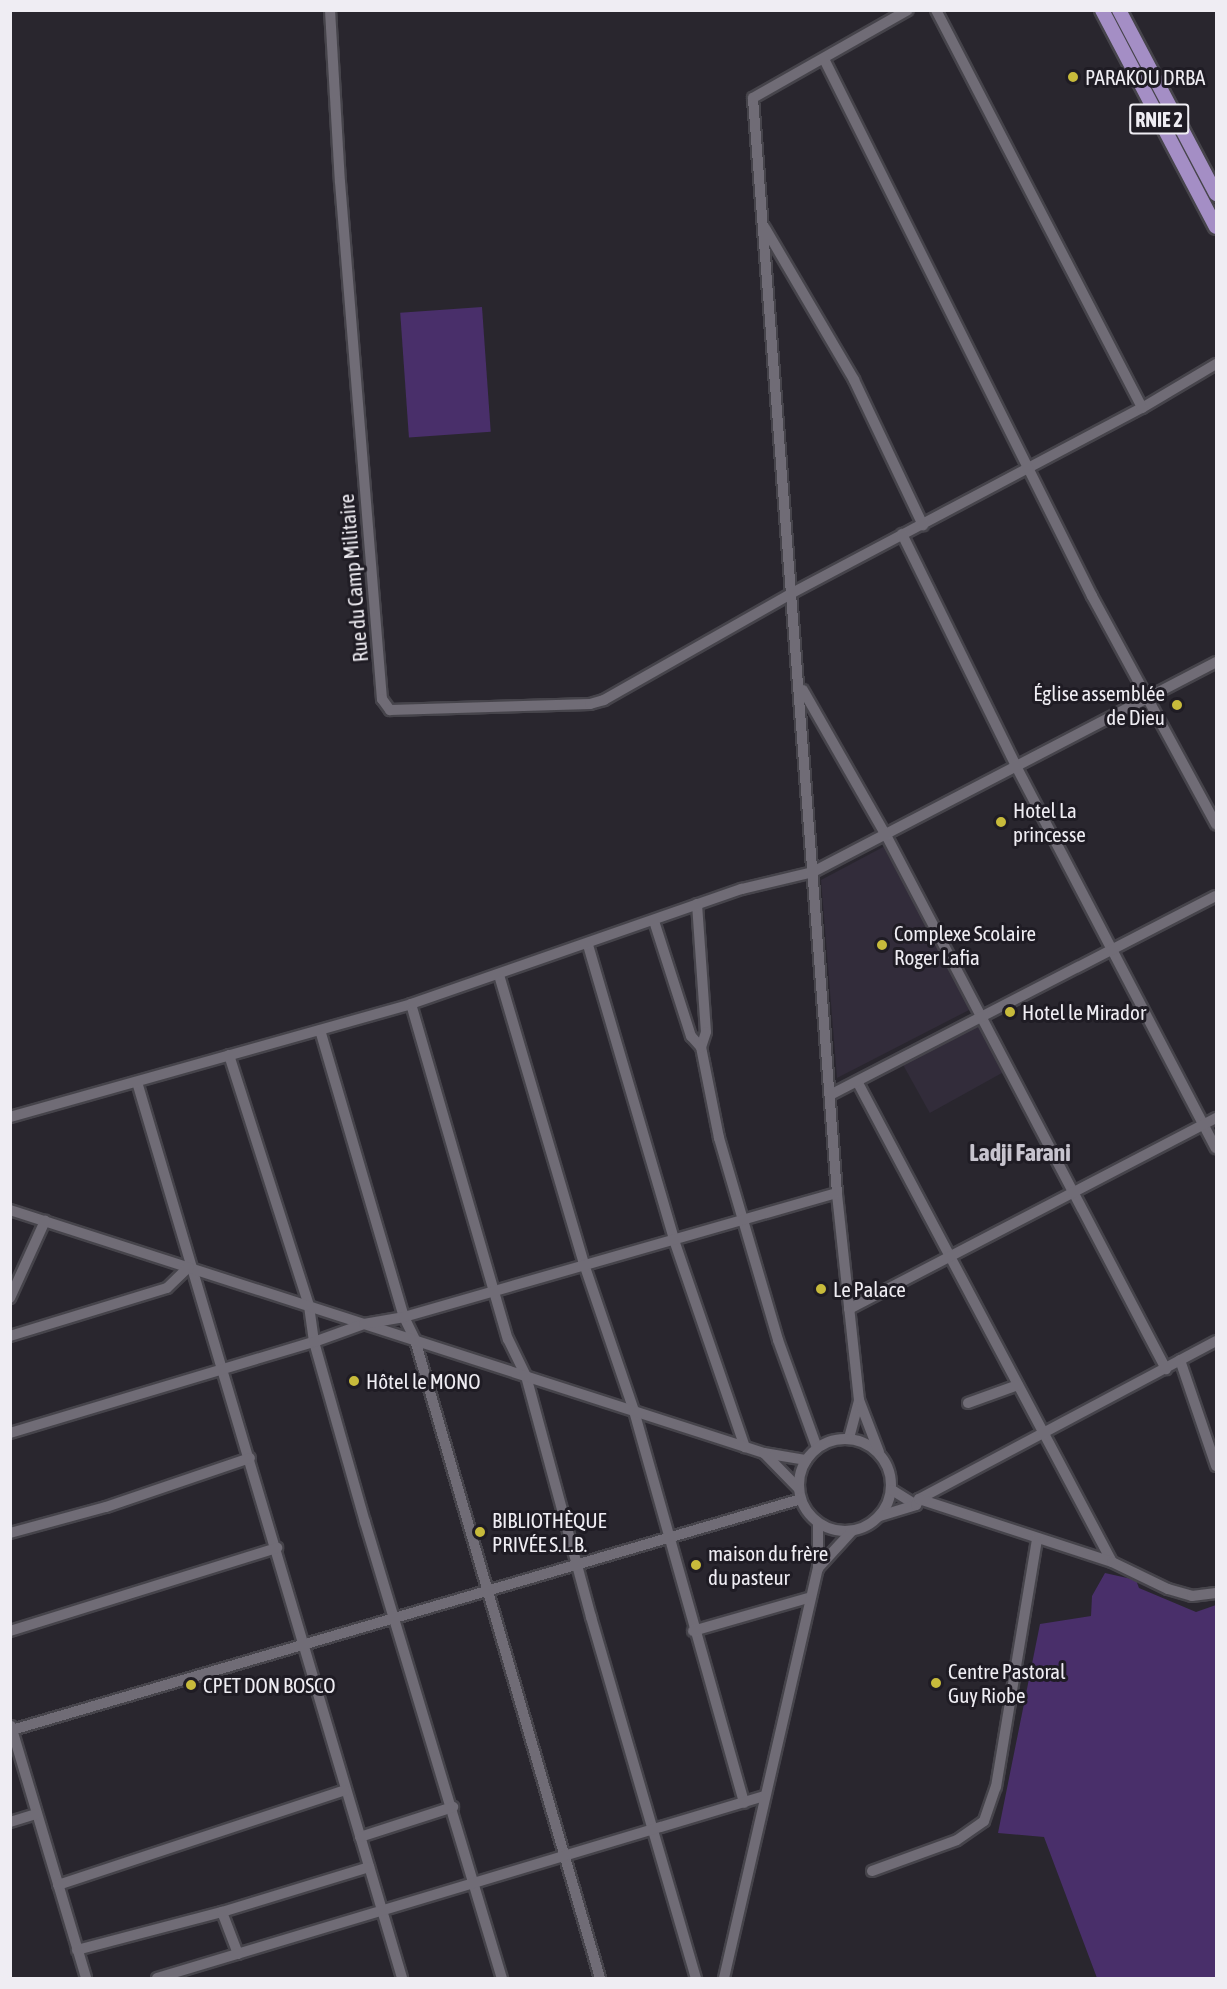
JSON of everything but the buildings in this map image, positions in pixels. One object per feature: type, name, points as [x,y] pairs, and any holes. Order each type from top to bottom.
[{"type":"main road","name":"RNIE 2","points":[[1102,10],[1216,228]]},
{"type":"main road","name":"RNIE 2","points":[[1119,10],[1216,194]]},
{"type":"street","name":"Rue du Camp Militaire","points":[[330,10],[340,182],[382,699],[390,710],[590,704],[792,593]]},
{"type":"street","points":[[880,1516],[892,1490],[892,1476],[879,1452],[859,1400],[837,1193],[801,687],[753,98],[825,61],[908,10]]},
{"type":"street","points":[[936,10],[1142,408]]},
{"type":"street","points":[[825,61],[1027,468],[1216,824]]},
{"type":"street","points":[[763,225],[854,380],[923,525]]},
{"type":"street","points":[[792,593],[1142,408],[1216,364]]},
{"type":"street","points":[[902,534],[1017,768],[1216,1148]]},
{"type":"street","points":[[10,1118],[411,1004],[588,945],[697,904],[813,872],[886,837],[1216,662]]},
{"type":"street","points":[[801,687],[886,837],[1166,1369]]},
{"type":"street","points":[[830,1095],[858,1083],[1216,896]]},
{"type":"street","points":[[697,904],[706,1032],[701,1047],[719,1138],[741,1220],[802,1416],[817,1448]]},
{"type":"street","points":[[654,921],[691,1036],[701,1047]]},
{"type":"street","points":[[588,945],[674,1239],[745,1447]]},
{"type":"street","points":[[499,975],[584,1264],[634,1411],[693,1631],[744,1803]]},
{"type":"street","points":[[411,1004],[508,1339],[526,1376],[652,1830],[696,1978]]},
{"type":"street","points":[[320,1030],[404,1317],[415,1340],[600,1978]]},
{"type":"street","points":[[229,1055],[309,1306],[314,1342],[393,1616],[453,1807],[502,1978]]},
{"type":"street","points":[[137,1083],[190,1267],[224,1370],[277,1548],[345,1790],[402,1978]]},
{"type":"street","points":[[858,1083],[1112,1562]]},
{"type":"street","points":[[849,1309],[950,1260],[1216,1118]]},
{"type":"street","points":[[10,1433],[224,1370],[364,1324],[404,1317],[837,1193]]},
{"type":"street","points":[[10,1210],[764,1453],[806,1460]]},
{"type":"street","points":[[10,1298],[45,1221]]},
{"type":"street","points":[[10,1336],[167,1288],[190,1267]]},
{"type":"street","points":[[818,1569],[852,1531],[880,1516],[918,1502],[1043,1431],[1216,1341]]},
{"type":"street","points":[[1180,1360],[1216,1466]]},
{"type":"street","points":[[968,1403],[1018,1385]]},
{"type":"street","points":[[849,1438],[859,1400]]},
{"type":"street","points":[[800,1494],[806,1460],[817,1448],[832,1440],[849,1438],[879,1452]]},
{"type":"street","points":[[724,1978],[808,1598],[818,1569],[818,1523],[800,1494],[764,1453]]},
{"type":"street","points":[[10,1533],[106,1507],[250,1458]]},
{"type":"street","points":[[892,1490],[918,1502],[1112,1562],[1168,1589],[1192,1596],[1216,1593]]},
{"type":"street","points":[[86,1978],[11,1727],[304,1644],[393,1616],[578,1567],[800,1494]]},
{"type":"street","points":[[818,1523],[840,1531],[852,1531]]},
{"type":"street","points":[[872,1871],[957,1840],[984,1821],[996,1787],[1037,1538]]},
{"type":"street","points":[[10,1631],[277,1548]]},
{"type":"street","points":[[693,1631],[808,1598]]},
{"type":"street","points":[[58,1885],[345,1790]]},
{"type":"street","points":[[157,1978],[764,1796]]},
{"type":"street","points":[[360,1837],[453,1807]]},
{"type":"street","points":[[10,1822],[37,1814]]},
{"type":"street","points":[[77,1950],[222,1912],[369,1867]]},
{"type":"street","points":[[222,1912],[238,1954]]},
{"type":"shaded area","points":[[482,307],[491,432],[409,437],[400,313]]},
{"type":"shaded area","name":"Complexe Scolaire Roger Lafia","points":[[885,846],[971,1009],[837,1078],[821,880]]},
{"type":"shaded area","points":[[976,1021],[1004,1072],[930,1113],[902,1062]]},
{"type":"shaded area","points":[[1105,1573],[1136,1580],[1139,1588],[1196,1612],[1216,1605],[1216,1978],[1097,1978],[1044,1837],[998,1833],[1040,1624],[1091,1616],[1092,1596]]},
{"type":"place","name":"PARAKOU DRBA","points":[[1073,77]]},
{"type":"place","name":"Église assemblée de Dieu","points":[[1177,705]]},
{"type":"place","name":"Hotel La princesse","points":[[1001,822]]},
{"type":"place","name":"Complexe Scolaire Roger Lafia","points":[[882,945]]},
{"type":"place","name":"Hotel le Mirador","points":[[1010,1012]]},
{"type":"place","name":"Le Palace","points":[[821,1289]]},
{"type":"place","name":"Hôtel le MONO","points":[[354,1381]]},
{"type":"place","name":"BIBLIOTHÈQUE PRIVÉE S.L.B.","points":[[480,1532]]},
{"type":"place","name":"maison du frère du pasteur","points":[[696,1565]]},
{"type":"place","name":"Centre Pastoral Guy Riobe","points":[[936,1683]]},
{"type":"place","name":"CPET DON BOSCO","points":[[191,1685]]},
{"type":"district","name":"Ladji Farani","points":[[1020,1153]]}]
